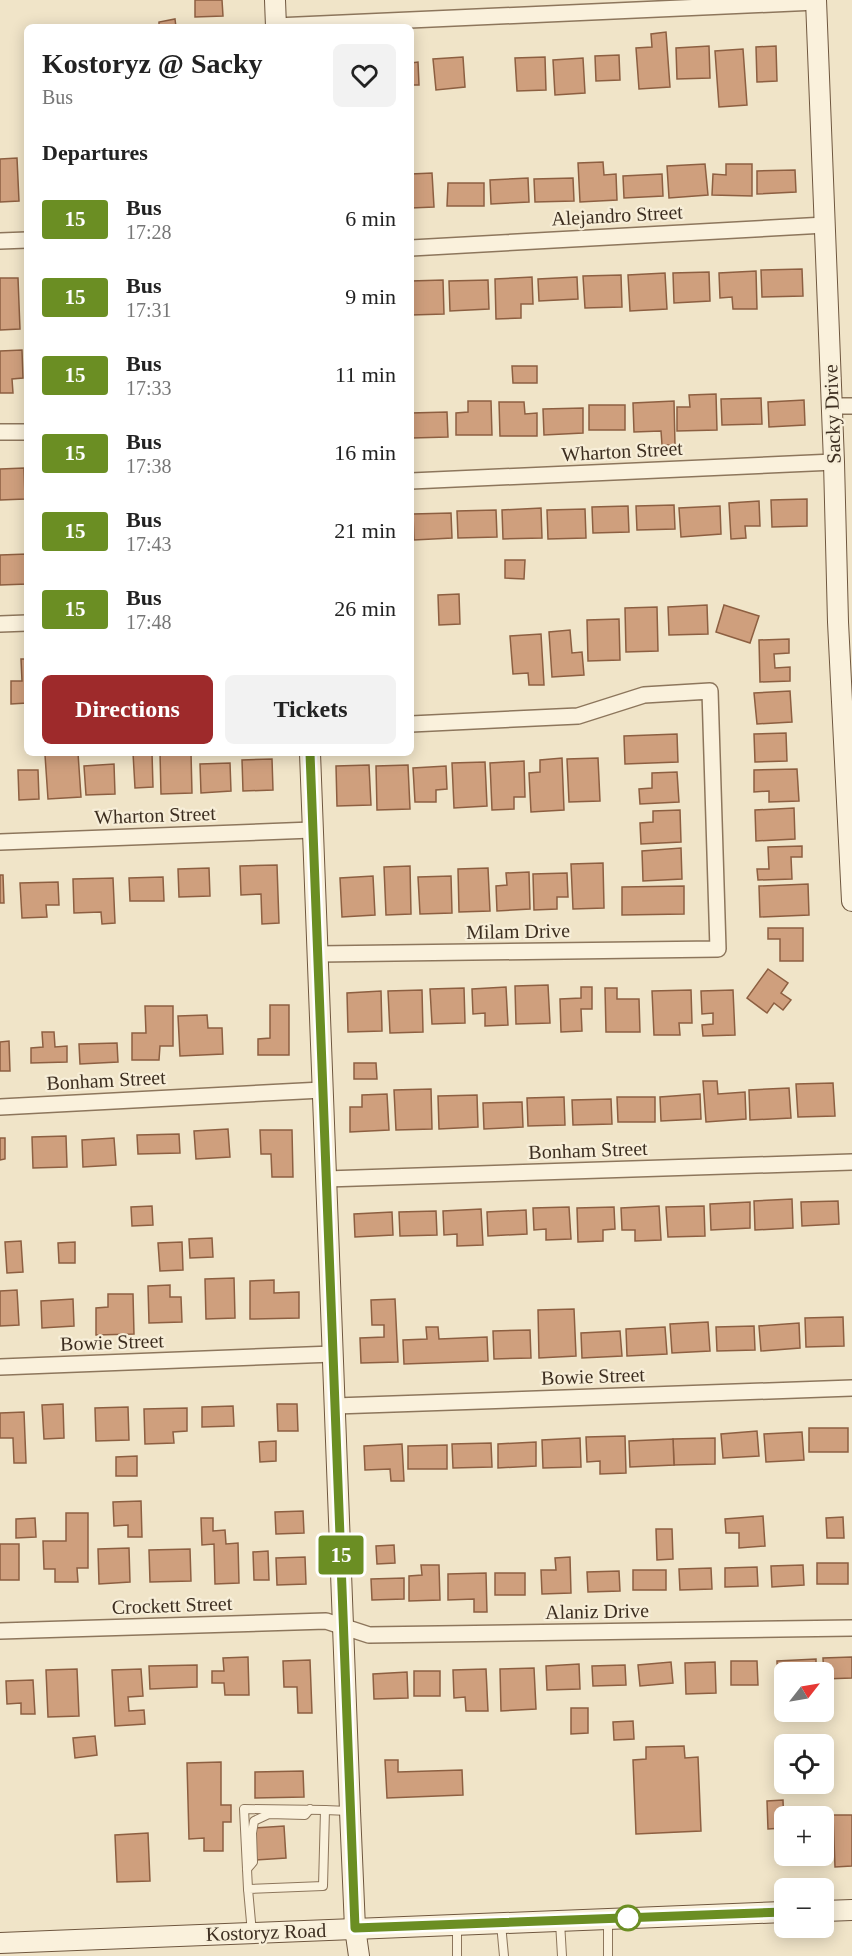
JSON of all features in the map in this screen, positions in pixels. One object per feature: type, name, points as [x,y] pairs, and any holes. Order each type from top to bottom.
[{"type":"street","points":[[275,0],[276,24]]},
{"type":"street","points":[[319,24],[816,1]]},
{"type":"street","name":"Sacky Drive","points":[[816,1],[831,406],[845,622],[852,901]]},
{"type":"street","name":"Alejandro Street","points":[[414,248],[825,225]]},
{"type":"street","points":[[0,241],[24,240]]},
{"type":"street","points":[[831,406],[852,406]]},
{"type":"street","points":[[0,432],[24,432]]},
{"type":"street","name":"Wharton Street","points":[[414,481],[834,462]]},
{"type":"street","points":[[0,624],[24,623]]},
{"type":"street","name":"Milam Drive","points":[[318,954],[718,949],[710,691],[644,695],[578,716],[414,724]]},
{"type":"street","points":[[310,756],[350,1811],[355,1928],[359,1956]]},
{"type":"street","name":"Wharton Street","points":[[0,842],[312,830]]},
{"type":"street","name":"Bonham Street","points":[[0,1107],[322,1090]]},
{"type":"street","name":"Bonham Street","points":[[326,1179],[852,1162]]},
{"type":"street","name":"Bowie Street","points":[[0,1367],[333,1354]]},
{"type":"street","name":"Bowie Street","points":[[335,1406],[852,1388]]},
{"type":"street","name":"Crockett Street","points":[[0,1631],[326,1621],[344,1627]]},
{"type":"street","name":"Alaniz Drive","points":[[344,1627],[369,1635],[852,1628]]},
{"type":"street","points":[[834,1911],[852,1910]]},
{"type":"street","name":"Kostoryz Road","points":[[0,1943],[774,1912]]},
{"type":"lane","points":[[252,1933],[244,1809],[350,1811]]},
{"type":"lane","points":[[247,1869],[253,1862],[254,1821],[268,1814],[304,1815],[310,1809]]},
{"type":"lane","points":[[248,1889],[323,1886],[325,1810]]},
{"type":"lane","points":[[608,1919],[608,1956]]},
{"type":"lane","points":[[560,1921],[562,1956]]},
{"type":"lane","points":[[501,1923],[504,1956]]},
{"type":"lane","points":[[457,1956],[458,1925]]},
{"type":"building","points":[[195,0],[222,0],[223,16],[195,17]]},
{"type":"building","points":[[175,19],[176,24],[159,24],[159,22]]},
{"type":"building","points":[[666,32],[670,87],[639,89],[636,48],[652,47],[651,34]]},
{"type":"building","points":[[709,46],[710,78],[677,79],[676,48]]},
{"type":"building","points":[[776,46],[777,81],[757,82],[756,47]]},
{"type":"building","points":[[743,49],[747,105],[719,107],[715,51]]},
{"type":"building","points":[[619,55],[620,80],[596,81],[595,56]]},
{"type":"building","points":[[463,57],[465,87],[436,90],[433,59]]},
{"type":"building","points":[[545,57],[546,90],[517,91],[515,58]]},
{"type":"building","points":[[583,58],[585,93],[555,95],[553,60]]},
{"type":"building","points":[[418,62],[419,85],[414,85],[414,63]]},
{"type":"building","points":[[17,158],[19,201],[0,202],[0,159]]},
{"type":"building","points":[[603,162],[604,175],[616,174],[617,200],[580,202],[578,163]]},
{"type":"building","points":[[705,164],[708,195],[669,198],[667,166]]},
{"type":"building","points":[[726,164],[752,164],[752,196],[712,195],[713,174],[726,175]]},
{"type":"building","points":[[795,170],[796,192],[757,194],[757,171]]},
{"type":"building","points":[[432,173],[434,207],[414,208],[414,174]]},
{"type":"building","points":[[662,174],[663,196],[624,198],[623,176]]},
{"type":"building","points":[[528,178],[529,202],[491,204],[490,180]]},
{"type":"building","points":[[573,178],[574,201],[535,202],[534,179]]},
{"type":"building","points":[[448,183],[484,183],[484,206],[447,206]]},
{"type":"building","points":[[802,269],[803,296],[762,297],[761,270]]},
{"type":"building","points":[[756,271],[757,309],[733,309],[732,297],[720,298],[719,273]]},
{"type":"building","points":[[709,272],[710,301],[674,303],[673,273]]},
{"type":"building","points":[[665,273],[667,309],[630,311],[628,275]]},
{"type":"building","points":[[621,275],[622,307],[585,308],[583,276]]},
{"type":"building","points":[[532,277],[533,304],[521,304],[521,318],[496,319],[495,279]]},
{"type":"building","points":[[577,277],[578,299],[539,301],[538,279]]},
{"type":"building","points":[[0,278],[18,278],[20,329],[0,330]]},
{"type":"building","points":[[443,280],[444,314],[414,315],[414,281]]},
{"type":"building","points":[[488,280],[489,309],[450,311],[449,281]]},
{"type":"building","points":[[22,350],[23,378],[12,379],[13,393],[0,393],[0,351]]},
{"type":"building","points":[[512,366],[537,366],[537,383],[513,383]]},
{"type":"building","points":[[716,394],[717,430],[677,431],[677,407],[690,407],[689,395]]},
{"type":"building","points":[[761,398],[762,424],[722,425],[721,399]]},
{"type":"building","points":[[804,400],[805,425],[769,427],[768,402]]},
{"type":"building","points":[[468,401],[491,401],[492,435],[456,435],[456,413],[468,412]]},
{"type":"building","points":[[674,401],[675,445],[662,445],[661,431],[634,432],[633,403]]},
{"type":"building","points":[[499,402],[524,402],[525,414],[537,413],[537,436],[500,436]]},
{"type":"building","points":[[589,405],[625,405],[625,430],[589,430]]},
{"type":"building","points":[[583,408],[583,433],[544,435],[543,409]]},
{"type":"building","points":[[447,412],[448,437],[414,438],[414,413]]},
{"type":"building","points":[[24,468],[24,499],[0,500],[0,469]]},
{"type":"building","points":[[807,499],[807,526],[772,527],[771,500]]},
{"type":"building","points":[[759,501],[760,526],[745,526],[746,538],[731,539],[729,503]]},
{"type":"building","points":[[674,505],[675,529],[637,530],[636,506]]},
{"type":"building","points":[[628,506],[629,532],[593,533],[592,507]]},
{"type":"building","points":[[720,506],[721,534],[681,537],[679,508]]},
{"type":"building","points":[[541,508],[542,538],[503,539],[502,510]]},
{"type":"building","points":[[585,509],[586,538],[548,539],[547,510]]},
{"type":"building","points":[[496,510],[497,537],[458,538],[457,511]]},
{"type":"building","points":[[451,513],[452,538],[414,540],[414,514]]},
{"type":"building","points":[[24,554],[24,584],[0,585],[0,555]]},
{"type":"building","points":[[505,560],[525,560],[524,579],[505,578]]},
{"type":"building","points":[[459,594],[460,624],[439,625],[438,595]]},
{"type":"building","points":[[707,605],[708,634],[669,635],[668,607]]},
{"type":"building","points":[[724,605],[759,616],[750,643],[716,632]]},
{"type":"building","points":[[657,607],[658,651],[626,652],[625,608]]},
{"type":"building","points":[[619,619],[620,660],[588,661],[587,620]]},
{"type":"building","points":[[570,630],[572,653],[582,652],[584,675],[552,677],[549,632]]},
{"type":"building","points":[[541,634],[544,685],[529,685],[528,673],[513,674],[510,636]]},
{"type":"building","points":[[789,639],[789,653],[774,654],[775,668],[790,667],[790,681],[760,682],[759,640]]},
{"type":"building","points":[[21,659],[24,659],[24,703],[11,704],[11,681],[22,681]]},
{"type":"building","points":[[790,691],[792,722],[757,724],[754,693]]},
{"type":"building","points":[[786,733],[787,761],[755,762],[754,734]]},
{"type":"building","points":[[677,734],[678,762],[625,764],[624,736]]},
{"type":"building","points":[[45,756],[78,756],[81,797],[48,799]]},
{"type":"building","points":[[133,756],[152,756],[153,787],[135,788]]},
{"type":"building","points":[[160,756],[191,756],[192,793],[161,794]]},
{"type":"building","points":[[562,758],[564,810],[531,812],[529,773],[540,772],[540,760]]},
{"type":"building","points":[[598,758],[600,801],[569,802],[567,759]]},
{"type":"building","points":[[272,759],[273,790],[243,791],[242,760]]},
{"type":"building","points":[[524,761],[525,797],[514,797],[514,809],[492,810],[490,763]]},
{"type":"building","points":[[485,762],[487,806],[454,808],[452,763]]},
{"type":"building","points":[[230,763],[231,791],[201,793],[200,764]]},
{"type":"building","points":[[114,764],[115,794],[86,795],[84,766]]},
{"type":"building","points":[[369,765],[371,805],[337,806],[336,766]]},
{"type":"building","points":[[408,765],[410,809],[377,810],[376,766]]},
{"type":"building","points":[[446,766],[447,789],[436,790],[436,802],[415,802],[413,768]]},
{"type":"building","points":[[797,769],[799,801],[769,802],[769,791],[754,792],[754,770]]},
{"type":"building","points":[[18,770],[38,770],[39,799],[19,800]]},
{"type":"building","points":[[677,772],[679,802],[640,804],[639,789],[652,788],[652,773]]},
{"type":"building","points":[[794,808],[795,839],[756,841],[755,810]]},
{"type":"building","points":[[680,810],[681,842],[641,844],[640,823],[653,822],[653,811]]},
{"type":"building","points":[[802,846],[802,857],[791,857],[792,879],[758,880],[757,869],[769,869],[768,847]]},
{"type":"building","points":[[681,848],[682,879],[643,881],[642,851]]},
{"type":"building","points":[[603,863],[604,908],[573,909],[571,864]]},
{"type":"building","points":[[277,865],[279,923],[262,924],[261,894],[241,895],[240,866]]},
{"type":"building","points":[[410,866],[411,914],[386,915],[384,867]]},
{"type":"building","points":[[209,868],[210,896],[179,897],[178,869]]},
{"type":"building","points":[[488,868],[490,911],[459,912],[458,869]]},
{"type":"building","points":[[529,872],[530,909],[497,911],[496,886],[507,885],[506,873]]},
{"type":"building","points":[[567,873],[568,897],[557,897],[557,909],[534,910],[533,874]]},
{"type":"building","points":[[0,875],[3,875],[4,903],[0,903]]},
{"type":"building","points":[[373,876],[375,915],[342,917],[340,878]]},
{"type":"building","points":[[451,876],[452,913],[420,914],[418,877]]},
{"type":"building","points":[[163,877],[164,901],[130,901],[129,878]]},
{"type":"building","points":[[113,878],[115,923],[102,924],[101,912],[74,913],[73,879]]},
{"type":"building","points":[[58,882],[59,905],[46,905],[47,917],[22,918],[20,883]]},
{"type":"building","points":[[808,884],[809,915],[760,917],[759,886]]},
{"type":"building","points":[[684,886],[684,914],[622,915],[622,887]]},
{"type":"building","points":[[768,928],[803,928],[803,961],[780,961],[780,939],[768,939]]},
{"type":"building","points":[[768,969],[788,983],[781,993],[791,1000],[783,1010],[774,1003],[767,1013],[747,998]]},
{"type":"building","points":[[548,985],[550,1023],[516,1024],[515,986]]},
{"type":"building","points":[[506,987],[508,1025],[485,1026],[485,1013],[473,1014],[472,989]]},
{"type":"building","points":[[581,987],[592,987],[592,1009],[581,1009],[582,1031],[561,1032],[560,999],[581,998]]},
{"type":"building","points":[[464,988],[465,1023],[432,1024],[430,989]]},
{"type":"building","points":[[605,988],[617,988],[617,999],[639,999],[640,1032],[606,1032]]},
{"type":"building","points":[[422,990],[423,1032],[390,1033],[388,991]]},
{"type":"building","points":[[691,990],[692,1023],[679,1023],[680,1035],[654,1035],[652,991]]},
{"type":"building","points":[[733,990],[735,1035],[703,1036],[702,1025],[713,1024],[713,1013],[702,1014],[701,991]]},
{"type":"building","points":[[381,991],[382,1031],[348,1032],[347,993]]},
{"type":"building","points":[[270,1005],[289,1005],[289,1055],[258,1055],[258,1039],[270,1038]]},
{"type":"building","points":[[145,1006],[173,1006],[173,1046],[160,1046],[159,1060],[132,1060],[132,1033],[146,1033]]},
{"type":"building","points":[[207,1015],[208,1028],[222,1028],[223,1054],[180,1056],[178,1016]]},
{"type":"building","points":[[42,1032],[54,1032],[55,1047],[67,1046],[67,1062],[31,1063],[31,1048],[43,1047]]},
{"type":"building","points":[[9,1041],[10,1071],[0,1071],[0,1042]]},
{"type":"building","points":[[117,1043],[118,1062],[80,1064],[79,1044]]},
{"type":"building","points":[[354,1063],[376,1063],[377,1079],[354,1079]]},
{"type":"building","points":[[703,1081],[717,1081],[718,1094],[745,1092],[746,1119],[706,1122]]},
{"type":"building","points":[[833,1083],[835,1116],[798,1117],[796,1084]]},
{"type":"building","points":[[789,1088],[791,1118],[750,1120],[749,1090]]},
{"type":"building","points":[[431,1089],[432,1129],[396,1130],[394,1090]]},
{"type":"building","points":[[387,1094],[389,1130],[350,1132],[350,1107],[362,1107],[362,1095]]},
{"type":"building","points":[[700,1094],[701,1119],[661,1121],[660,1097]]},
{"type":"building","points":[[477,1095],[478,1127],[439,1129],[438,1096]]},
{"type":"building","points":[[564,1097],[565,1125],[528,1126],[527,1098]]},
{"type":"building","points":[[617,1097],[655,1097],[655,1122],[618,1122]]},
{"type":"building","points":[[611,1099],[612,1124],[573,1125],[572,1100]]},
{"type":"building","points":[[522,1102],[523,1127],[484,1129],[483,1103]]},
{"type":"building","points":[[228,1129],[230,1157],[196,1159],[194,1131]]},
{"type":"building","points":[[260,1130],[292,1130],[293,1177],[272,1177],[271,1154],[261,1154]]},
{"type":"building","points":[[179,1134],[180,1153],[138,1154],[137,1135]]},
{"type":"building","points":[[66,1136],[67,1167],[33,1168],[32,1137]]},
{"type":"building","points":[[0,1138],[5,1138],[5,1159],[0,1160]]},
{"type":"building","points":[[114,1138],[116,1165],[83,1167],[82,1140]]},
{"type":"building","points":[[792,1199],[793,1228],[755,1230],[754,1201]]},
{"type":"building","points":[[838,1201],[839,1224],[802,1226],[801,1202]]},
{"type":"building","points":[[750,1202],[750,1228],[711,1230],[710,1204]]},
{"type":"building","points":[[152,1206],[153,1225],[132,1226],[131,1207]]},
{"type":"building","points":[[659,1206],[661,1240],[635,1241],[635,1230],[622,1230],[621,1208]]},
{"type":"building","points":[[704,1206],[705,1236],[668,1237],[666,1207]]},
{"type":"building","points":[[569,1207],[571,1239],[546,1240],[546,1229],[534,1230],[533,1208]]},
{"type":"building","points":[[614,1207],[615,1229],[603,1230],[603,1241],[578,1242],[577,1208]]},
{"type":"building","points":[[481,1209],[483,1245],[457,1246],[457,1234],[444,1235],[443,1211]]},
{"type":"building","points":[[526,1210],[527,1234],[488,1236],[487,1212]]},
{"type":"building","points":[[436,1211],[437,1235],[400,1236],[399,1212]]},
{"type":"building","points":[[392,1212],[393,1235],[355,1237],[354,1214]]},
{"type":"building","points":[[212,1238],[213,1257],[190,1258],[189,1239]]},
{"type":"building","points":[[21,1241],[23,1272],[7,1273],[5,1242]]},
{"type":"building","points":[[75,1242],[75,1263],[59,1263],[58,1243]]},
{"type":"building","points":[[182,1242],[183,1270],[160,1271],[158,1243]]},
{"type":"building","points":[[234,1278],[235,1318],[206,1319],[205,1279]]},
{"type":"building","points":[[274,1280],[274,1293],[299,1292],[299,1318],[250,1319],[250,1281]]},
{"type":"building","points":[[170,1285],[170,1297],[181,1297],[182,1322],[149,1323],[148,1286]]},
{"type":"building","points":[[17,1290],[19,1325],[0,1326],[0,1291]]},
{"type":"building","points":[[108,1294],[133,1294],[134,1334],[96,1335],[96,1308],[108,1307]]},
{"type":"building","points":[[73,1299],[74,1326],[42,1328],[41,1301]]},
{"type":"building","points":[[395,1299],[398,1362],[361,1363],[360,1338],[384,1337],[384,1325],[372,1325],[371,1300]]},
{"type":"building","points":[[574,1309],[576,1356],[539,1358],[538,1310]]},
{"type":"building","points":[[843,1317],[844,1346],[806,1347],[805,1318]]},
{"type":"building","points":[[708,1322],[710,1351],[672,1353],[670,1324]]},
{"type":"building","points":[[799,1323],[800,1348],[761,1351],[759,1326]]},
{"type":"building","points":[[754,1326],[755,1350],[717,1351],[716,1327]]},
{"type":"building","points":[[426,1327],[438,1327],[439,1339],[487,1337],[488,1361],[404,1364],[403,1340],[427,1339]]},
{"type":"building","points":[[665,1327],[667,1354],[627,1356],[626,1329]]},
{"type":"building","points":[[530,1330],[531,1358],[494,1359],[493,1331]]},
{"type":"building","points":[[620,1331],[622,1356],[582,1358],[581,1333]]},
{"type":"building","points":[[63,1404],[64,1438],[44,1439],[42,1405]]},
{"type":"building","points":[[277,1404],[297,1404],[298,1431],[278,1431]]},
{"type":"building","points":[[233,1406],[234,1426],[202,1427],[202,1407]]},
{"type":"building","points":[[128,1407],[129,1440],[96,1441],[95,1408]]},
{"type":"building","points":[[187,1408],[187,1431],[173,1432],[174,1443],[145,1444],[144,1409]]},
{"type":"building","points":[[24,1412],[26,1463],[14,1463],[13,1438],[0,1438],[0,1413]]},
{"type":"building","points":[[809,1428],[848,1428],[848,1452],[809,1452]]},
{"type":"building","points":[[757,1431],[759,1456],[723,1458],[721,1434]]},
{"type":"building","points":[[802,1432],[804,1460],[766,1462],[764,1434]]},
{"type":"building","points":[[625,1436],[626,1473],[600,1474],[600,1461],[587,1462],[586,1437]]},
{"type":"building","points":[[580,1438],[581,1467],[543,1468],[542,1440]]},
{"type":"building","points":[[715,1438],[715,1464],[674,1465],[673,1439]]},
{"type":"building","points":[[673,1439],[674,1465],[630,1467],[629,1441]]},
{"type":"building","points":[[276,1441],[276,1461],[260,1462],[259,1442]]},
{"type":"building","points":[[536,1442],[536,1466],[498,1468],[498,1444]]},
{"type":"building","points":[[491,1443],[492,1467],[453,1468],[452,1444]]},
{"type":"building","points":[[402,1444],[404,1481],[391,1481],[390,1469],[365,1470],[364,1446]]},
{"type":"building","points":[[447,1445],[447,1469],[408,1469],[408,1446]]},
{"type":"building","points":[[137,1456],[137,1476],[116,1476],[116,1457]]},
{"type":"building","points":[[141,1501],[142,1537],[128,1537],[128,1525],[114,1526],[113,1502]]},
{"type":"building","points":[[303,1511],[304,1533],[276,1534],[275,1512]]},
{"type":"building","points":[[66,1513],[88,1513],[88,1568],[77,1568],[78,1582],[55,1582],[55,1569],[44,1569],[43,1541],[66,1541]]},
{"type":"building","points":[[763,1516],[765,1546],[739,1548],[739,1533],[726,1533],[725,1519]]},
{"type":"building","points":[[843,1517],[844,1538],[827,1538],[826,1518]]},
{"type":"building","points":[[35,1518],[36,1537],[16,1538],[16,1519]]},
{"type":"building","points":[[201,1518],[213,1518],[213,1531],[225,1530],[226,1544],[238,1543],[239,1583],[215,1584],[214,1544],[202,1545]]},
{"type":"building","points":[[656,1529],[672,1529],[673,1559],[657,1560]]},
{"type":"building","points":[[0,1544],[19,1544],[19,1580],[0,1580]]},
{"type":"building","points":[[394,1545],[395,1563],[377,1564],[376,1546]]},
{"type":"building","points":[[129,1548],[130,1582],[99,1584],[98,1549]]},
{"type":"building","points":[[190,1549],[191,1581],[150,1582],[149,1550]]},
{"type":"building","points":[[268,1551],[269,1580],[254,1580],[253,1552]]},
{"type":"building","points":[[305,1557],[306,1584],[277,1585],[276,1558]]},
{"type":"building","points":[[570,1557],[571,1593],[542,1594],[541,1570],[556,1570],[555,1558]]},
{"type":"building","points":[[817,1563],[848,1563],[848,1584],[817,1584]]},
{"type":"building","points":[[421,1565],[439,1565],[440,1600],[409,1601],[409,1576],[422,1575]]},
{"type":"building","points":[[803,1565],[804,1585],[772,1587],[771,1566]]},
{"type":"building","points":[[757,1567],[758,1586],[725,1587],[725,1568]]},
{"type":"building","points":[[711,1568],[712,1589],[680,1590],[679,1569]]},
{"type":"building","points":[[633,1570],[666,1570],[666,1590],[633,1590]]},
{"type":"building","points":[[619,1571],[620,1591],[588,1592],[587,1572]]},
{"type":"building","points":[[486,1573],[487,1612],[474,1612],[474,1599],[448,1600],[448,1574]]},
{"type":"building","points":[[495,1573],[525,1573],[525,1595],[495,1595]]},
{"type":"building","points":[[404,1578],[404,1599],[372,1600],[371,1579]]},
{"type":"building","points":[[248,1657],[249,1695],[225,1695],[224,1683],[212,1683],[212,1671],[224,1671],[223,1658]]},
{"type":"building","points":[[852,1657],[852,1678],[834,1679],[834,1662],[823,1662],[823,1658]]},
{"type":"building","points":[[816,1659],[816,1662],[777,1661]]},
{"type":"building","points":[[310,1660],[312,1713],[298,1713],[297,1687],[284,1687],[283,1661]]},
{"type":"building","points":[[731,1661],[757,1661],[758,1685],[731,1685]]},
{"type":"building","points":[[671,1662],[673,1683],[640,1686],[638,1665]]},
{"type":"building","points":[[715,1662],[716,1693],[686,1694],[685,1663]]},
{"type":"building","points":[[579,1664],[580,1689],[547,1690],[546,1666]]},
{"type":"building","points":[[197,1665],[197,1687],[150,1689],[149,1666]]},
{"type":"building","points":[[625,1665],[626,1685],[593,1686],[592,1666]]},
{"type":"building","points":[[534,1668],[536,1709],[501,1711],[500,1669]]},
{"type":"building","points":[[77,1669],[79,1716],[48,1717],[46,1670]]},
{"type":"building","points":[[141,1669],[143,1696],[128,1697],[129,1711],[144,1710],[145,1724],[115,1726],[112,1670]]},
{"type":"building","points":[[486,1669],[488,1711],[466,1711],[465,1697],[454,1698],[453,1670]]},
{"type":"building","points":[[414,1671],[440,1671],[440,1696],[414,1696]]},
{"type":"building","points":[[407,1672],[408,1698],[374,1699],[373,1674]]},
{"type":"building","points":[[33,1680],[35,1714],[21,1714],[21,1703],[7,1704],[6,1681]]},
{"type":"building","points":[[571,1708],[588,1708],[588,1733],[571,1734]]},
{"type":"building","points":[[633,1721],[634,1739],[614,1740],[613,1722]]},
{"type":"building","points":[[95,1736],[97,1755],[75,1758],[73,1738]]},
{"type":"building","points":[[684,1746],[685,1758],[698,1757],[701,1831],[636,1834],[633,1760],[646,1759],[646,1747]]},
{"type":"building","points":[[385,1760],[398,1760],[398,1772],[462,1770],[463,1795],[387,1798]]},
{"type":"building","points":[[221,1762],[221,1805],[231,1805],[231,1822],[223,1822],[223,1851],[204,1851],[204,1838],[189,1839],[187,1763]]},
{"type":"building","points":[[303,1771],[304,1797],[255,1798],[255,1772]]},
{"type":"building","points":[[783,1800],[783,1806],[774,1806],[774,1829],[768,1829],[767,1801]]},
{"type":"building","points":[[834,1815],[852,1815],[852,1866],[835,1867]]},
{"type":"building","points":[[284,1826],[286,1858],[256,1860],[254,1828]]},
{"type":"building","points":[[148,1833],[150,1881],[117,1882],[115,1835]]},
{"type":"bus line","name":"15","points":[[310,756],[355,1928],[774,1912]]}]
